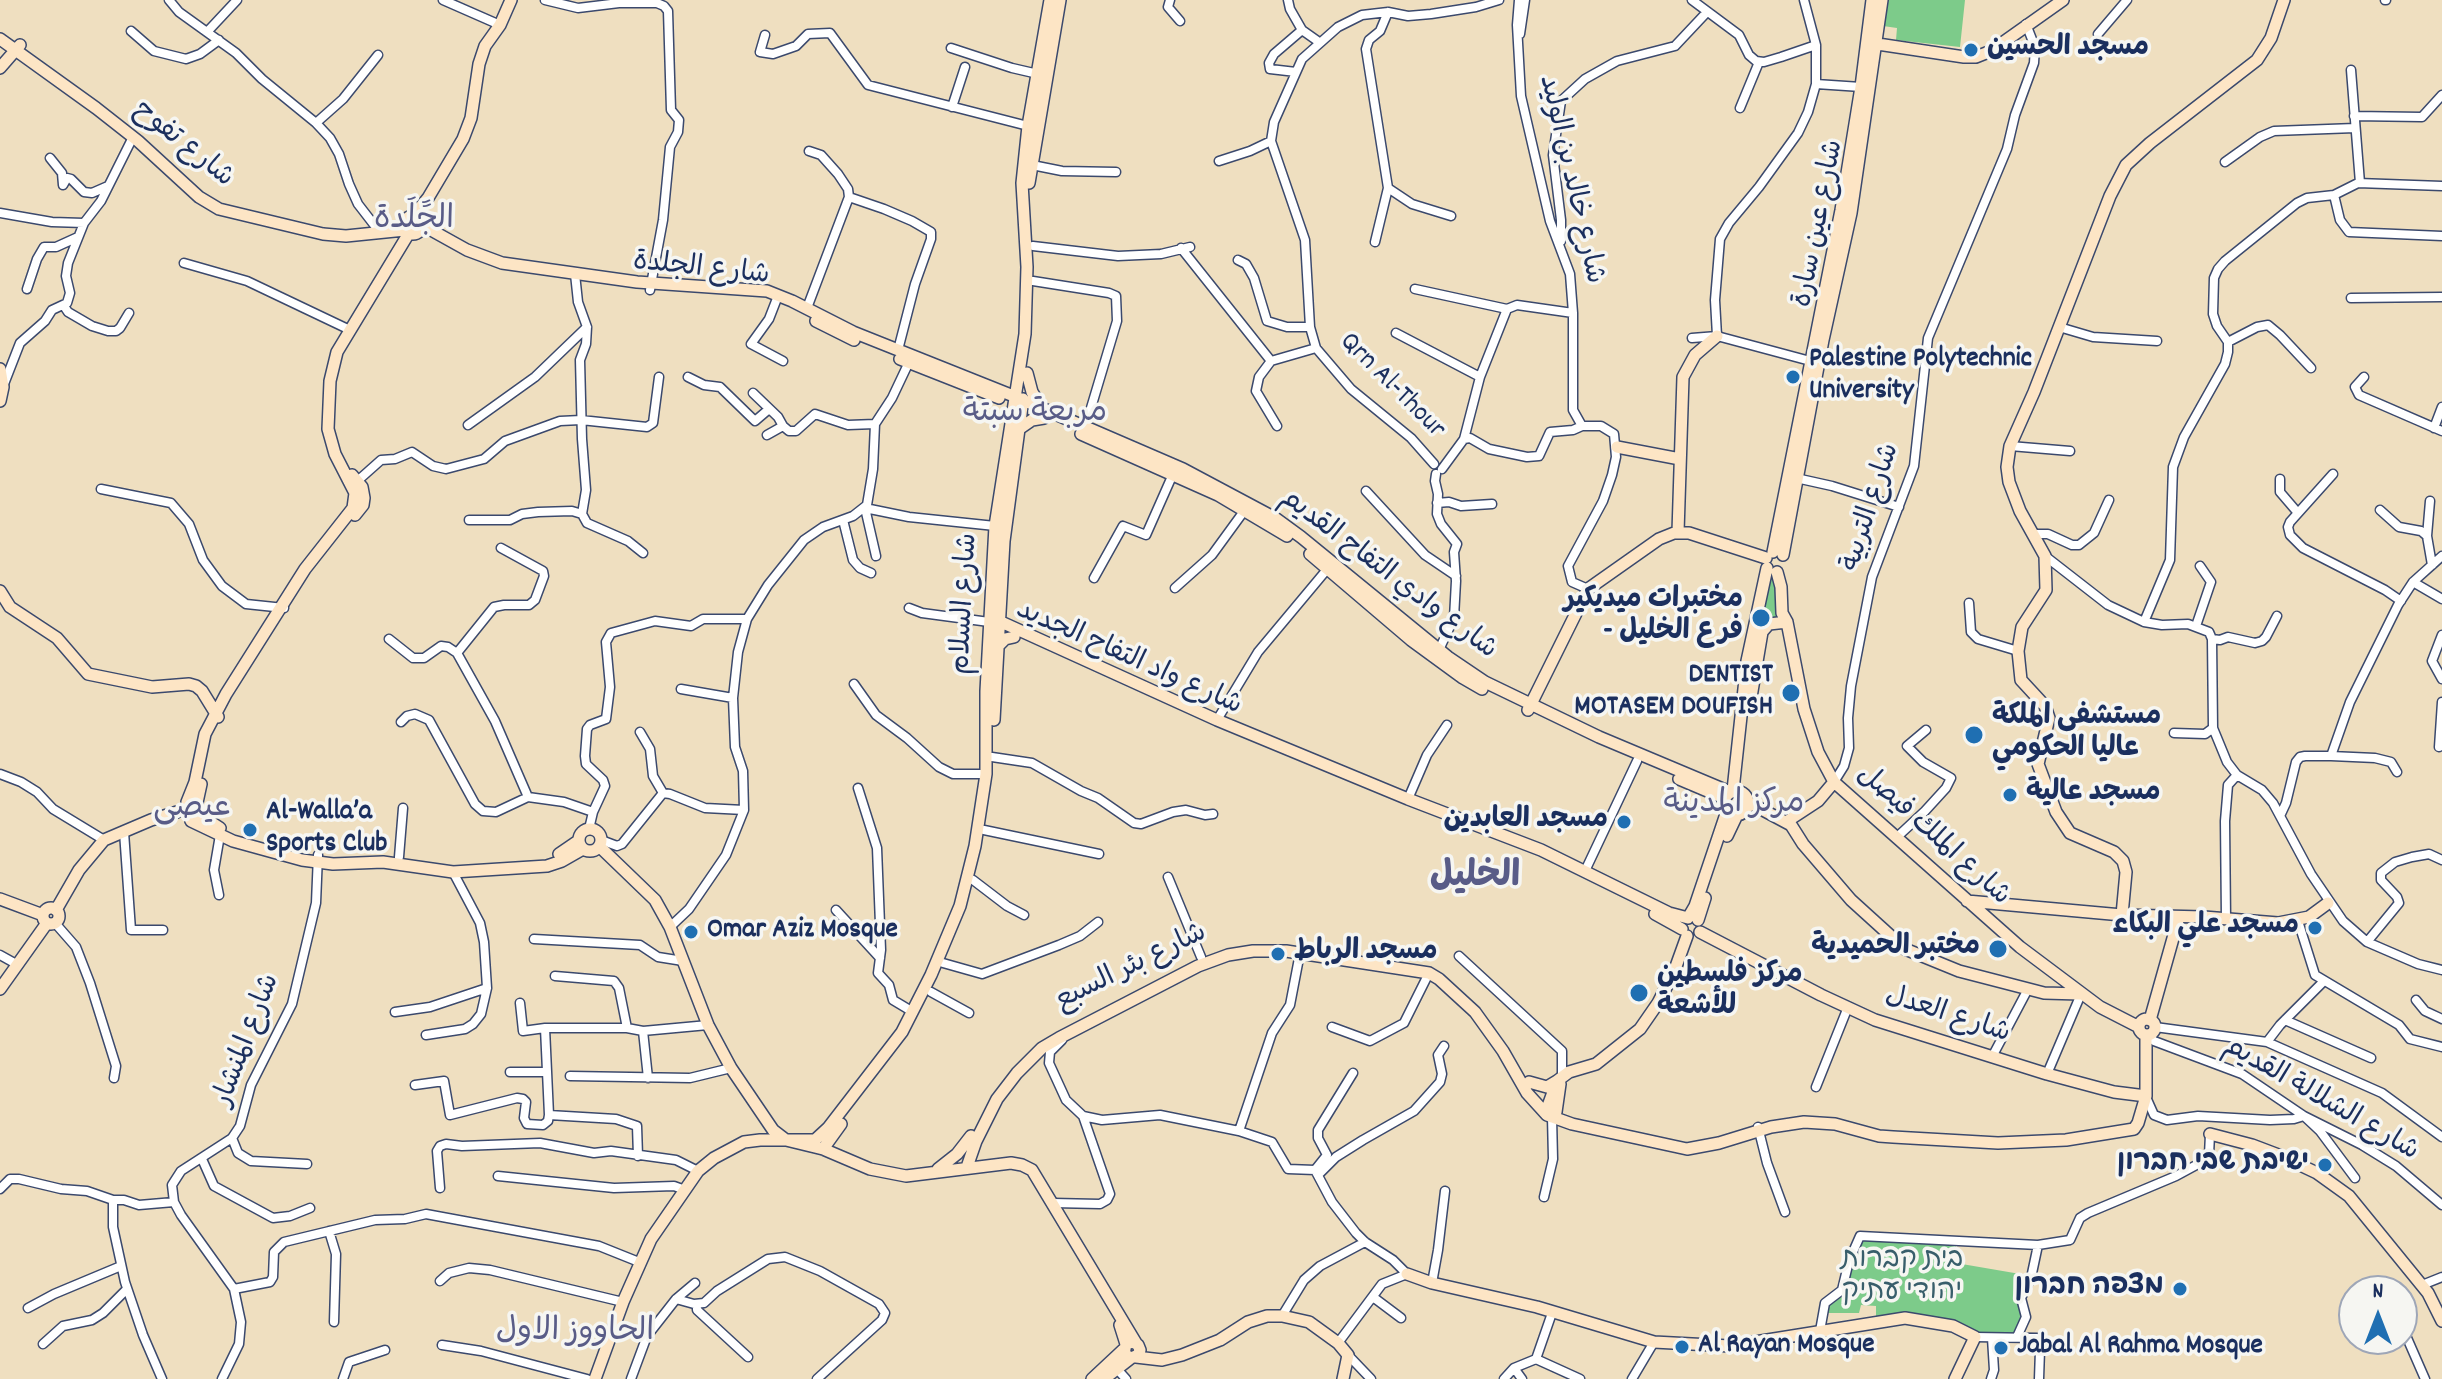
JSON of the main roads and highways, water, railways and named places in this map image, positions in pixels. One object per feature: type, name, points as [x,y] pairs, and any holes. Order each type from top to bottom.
[{"type":"place","name":"مسجد الحسين","points":[[1971,50]]},
{"type":"place","name":"Palestine Polytechnic University","points":[[1793,377]]},
{"type":"place","name":"مختبرات ميديكير - فرع الخليل","points":[[1761,618]]},
{"type":"place","name":"DENTIST MOTASEM DOUFISH","points":[[1791,693]]},
{"type":"place","name":"مستشفى الملكة عاليا الحكومي","points":[[1974,735]]},
{"type":"place","name":"مسجد عالية","points":[[2010,795]]},
{"type":"place","name":"مسجد العابدين","points":[[1624,822]]},
{"type":"place","name":"Al-Walla’a Sports Club","points":[[250,830]]},
{"type":"place","name":"مسجد علي البكاء","points":[[2315,928]]},
{"type":"place","name":"Omar Aziz Mosque","points":[[691,932]]},
{"type":"place","name":"مختبر الحميدية","points":[[1998,949]]},
{"type":"place","name":"مسجد الرباط","points":[[1278,954]]},
{"type":"place","name":"مركز فلسطين للأشعة","points":[[1639,993]]},
{"type":"place","name":"ישיבת שבי חברון","points":[[2325,1165]]},
{"type":"place","name":"מצפה חברון","points":[[2180,1289]]},
{"type":"place","name":"Al Rayan Mosque","points":[[1682,1347]]},
{"type":"place","name":"Jabal Al Rahma Mosque","points":[[2001,1348]]},
{"type":"district","name":"الجًلَدة","points":[[414,223]]},
{"type":"district","name":"مربعة سبتة","points":[[1035,416]]},
{"type":"district","name":"مركز المدينة","points":[[1734,807]]},
{"type":"district","name":"عيصى","points":[[192,811]]},
{"type":"district","name":"الخليل","points":[[1475,880]]},
{"type":"district","name":"الحاووز الاول","points":[[575,1335]]},
{"type":"park label","name":"בית קברות יהודי עתיק","points":[[1902,1278]]}]
